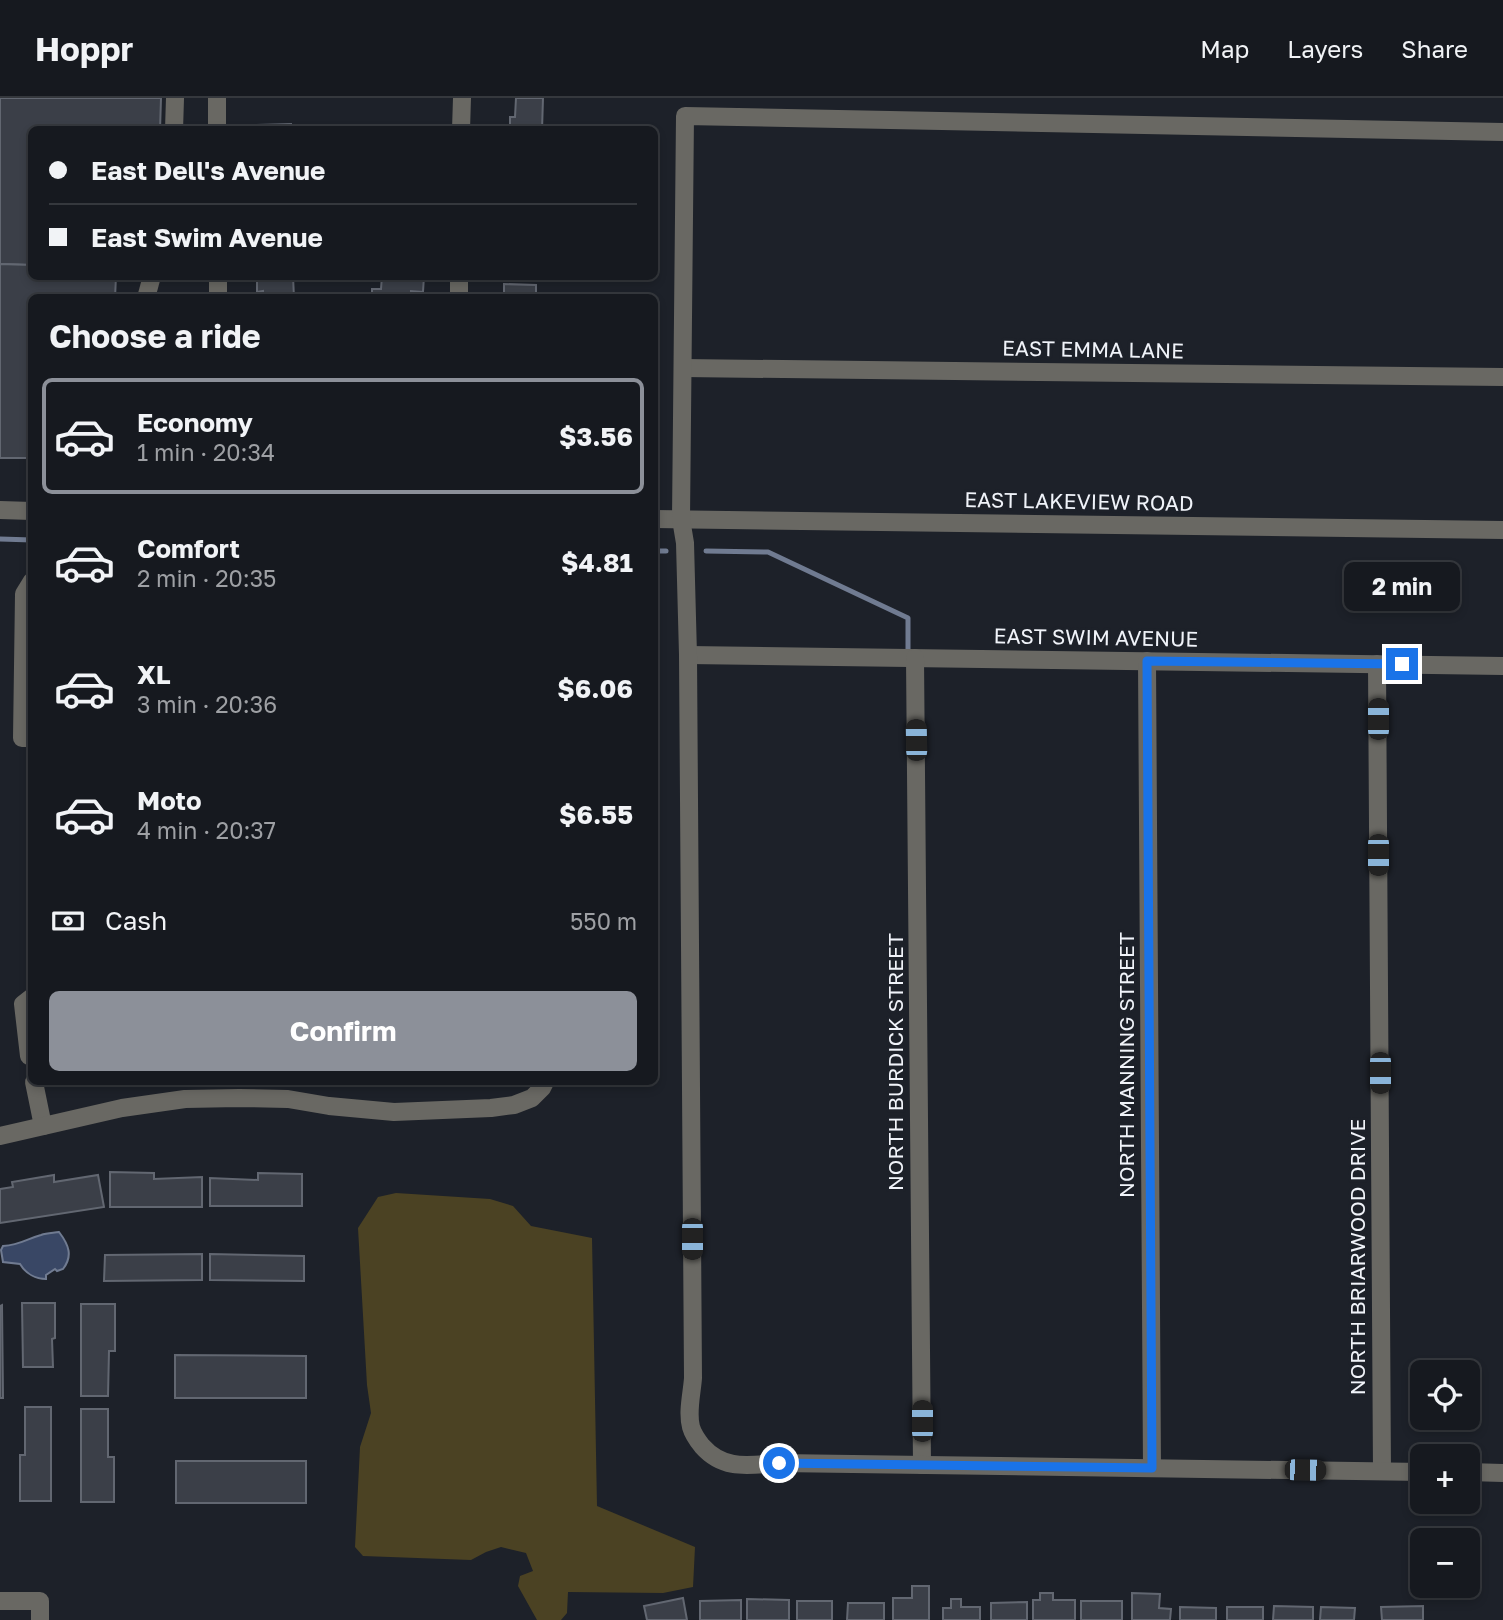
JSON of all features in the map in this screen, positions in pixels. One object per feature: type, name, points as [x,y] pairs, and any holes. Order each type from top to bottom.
[{"type":"street","points":[[174,126],[175,98]]},
{"type":"street","points":[[217,98],[217,126]]},
{"type":"street","points":[[461,126],[462,98]]},
{"type":"street","points":[[1410,1472],[779,1463],[734,1465],[712,1456],[696,1439],[690,1414],[693,1378],[688,655],[685,543],[681,519],[685,116],[1503,132]]},
{"type":"street","name":"EAST EMMA LANE","points":[[683,368],[1503,377]]},
{"type":"street","points":[[0,510],[28,511]]},
{"type":"street","name":"EAST LAKEVIEW ROAD","points":[[658,519],[1503,530]]},
{"type":"street","points":[[28,588],[24,594],[22,738],[28,738]]},
{"type":"street","name":"EAST SWIM AVENUE","points":[[688,655],[1503,666]]},
{"type":"street","name":"NORTH BURDICK STREET","points":[[915,658],[922,1465]]},
{"type":"street","name":"NORTH MANNING STREET","points":[[1147,661],[1152,1468]]},
{"type":"street","name":"NORTH BRIARWOOD DRIVE","points":[[1377,664],[1382,1471]]},
{"type":"street","points":[[28,1000],[23,1004],[28,1038]]},
{"type":"street","points":[[35,1085],[43,1126]]},
{"type":"street","points":[[0,1136],[122,1108],[239,1090],[329,1106],[394,1112],[468,1110],[514,1105],[531,1098],[544,1085]]},
{"type":"street","points":[[1480,1472],[1503,1473]]},
{"type":"street","points":[[0,1601],[40,1601],[40,1620]]},
{"type":"shaded area","points":[[396,1193],[490,1199],[513,1206],[531,1226],[592,1238],[597,1506],[695,1547],[693,1587],[663,1593],[568,1592],[567,1613],[561,1620],[537,1620],[518,1586],[520,1576],[533,1571],[526,1553],[501,1547],[471,1560],[363,1556],[355,1547],[360,1447],[371,1413],[358,1228],[378,1197]]},
{"type":"water","points":[[59,1232],[67,1246],[68,1260],[63,1269],[55,1269],[46,1275],[46,1279],[31,1275],[20,1264],[3,1262],[3,1246]]},
{"type":"building","points":[[0,98],[161,98],[160,126],[28,126],[28,265],[0,264]]},
{"type":"building","points":[[516,98],[543,98],[542,126],[510,126],[510,117],[515,117]]},
{"type":"building","points":[[291,124],[291,126],[257,126]]},
{"type":"building","points":[[0,264],[28,265],[28,280],[116,280],[115,294],[28,294],[28,458],[0,458]]},
{"type":"building","points":[[257,280],[293,280],[294,294],[257,292]]},
{"type":"building","points":[[382,280],[424,280],[423,292],[372,294],[372,289],[381,289]]},
{"type":"building","points":[[504,284],[536,285],[536,294],[504,294]]},
{"type":"building","points":[[110,1172],[154,1173],[154,1179],[202,1177],[202,1207],[110,1207]]},
{"type":"building","points":[[258,1173],[302,1174],[302,1206],[210,1206],[210,1178],[258,1180]]},
{"type":"building","points":[[54,1175],[54,1182],[98,1175],[104,1207],[0,1223],[0,1189],[13,1187],[12,1182]]},
{"type":"building","points":[[202,1254],[202,1280],[104,1281],[105,1255]]},
{"type":"building","points":[[210,1254],[304,1256],[304,1281],[210,1280]]},
{"type":"building","points":[[22,1303],[55,1303],[53,1367],[23,1367]]},
{"type":"building","points":[[81,1304],[115,1304],[115,1351],[109,1351],[108,1396],[81,1396]]},
{"type":"building","points":[[2,1305],[3,1398],[0,1398],[0,1306]]},
{"type":"building","points":[[175,1355],[306,1356],[306,1398],[175,1398]]},
{"type":"building","points":[[25,1407],[51,1407],[51,1501],[20,1501],[20,1455],[25,1455]]},
{"type":"building","points":[[81,1409],[108,1409],[108,1457],[114,1457],[114,1502],[81,1502]]},
{"type":"building","points":[[176,1461],[306,1461],[306,1503],[176,1503]]},
{"type":"building","points":[[912,1586],[929,1586],[929,1620],[893,1620],[893,1598],[912,1598]]},
{"type":"building","points":[[1040,1593],[1053,1593],[1053,1600],[1075,1600],[1075,1620],[1033,1620],[1033,1600],[1040,1600]]},
{"type":"building","points":[[1132,1593],[1160,1594],[1159,1608],[1171,1609],[1170,1620],[1132,1620]]},
{"type":"building","points":[[683,1598],[687,1620],[647,1620],[644,1606]]},
{"type":"building","points":[[747,1599],[789,1600],[789,1620],[747,1620]]},
{"type":"building","points":[[951,1599],[961,1599],[961,1607],[980,1607],[980,1620],[943,1620],[943,1608],[951,1608]]},
{"type":"building","points":[[741,1600],[741,1620],[700,1620],[700,1601]]},
{"type":"building","points":[[797,1601],[832,1601],[832,1620],[797,1620]]},
{"type":"building","points":[[1081,1601],[1122,1601],[1122,1620],[1081,1620]]},
{"type":"building","points":[[1027,1602],[1027,1620],[991,1620],[991,1603]]},
{"type":"building","points":[[848,1603],[884,1603],[884,1620],[847,1620]]},
{"type":"building","points":[[1274,1606],[1313,1607],[1313,1620],[1273,1620]]},
{"type":"building","points":[[1423,1606],[1423,1620],[1382,1620],[1381,1607]]},
{"type":"building","points":[[1180,1607],[1216,1608],[1216,1620],[1180,1620]]},
{"type":"building","points":[[1227,1607],[1263,1607],[1263,1620],[1227,1620]]},
{"type":"building","points":[[1321,1607],[1355,1608],[1354,1620],[1320,1620]]},
{"type":"waterway","points":[[0,539],[28,540]]},
{"type":"waterway","points":[[658,551],[666,551]]},
{"type":"waterway","points":[[706,551],[768,552],[908,618],[908,655]]},
{"type":"route","points":[[779,1463],[1152,1468],[1147,661],[1402,664]]}]
